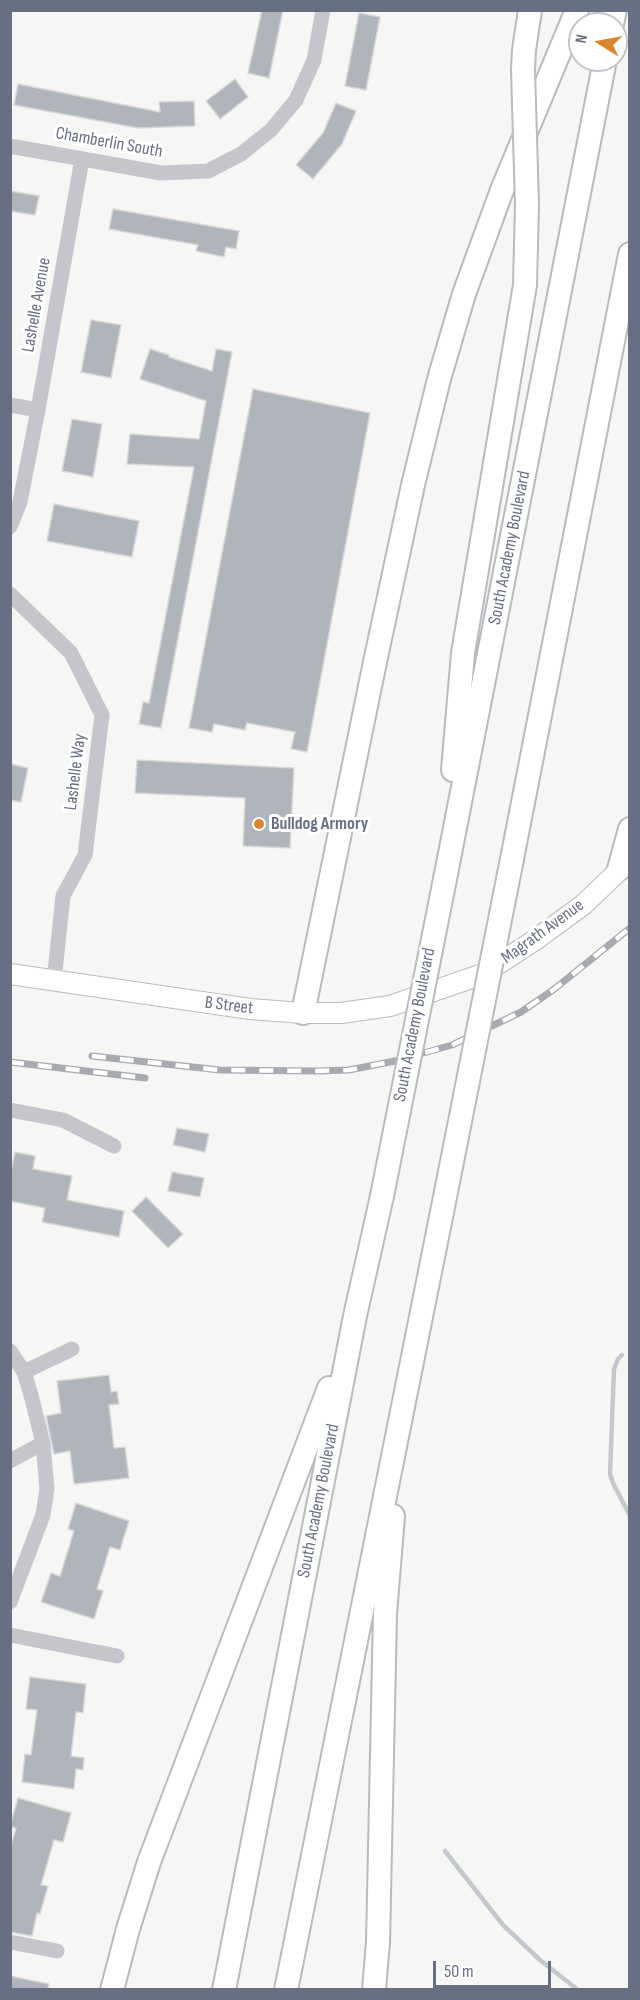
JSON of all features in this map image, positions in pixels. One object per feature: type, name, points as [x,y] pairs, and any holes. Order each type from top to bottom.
[{"type":"highway","points":[[445,879],[463,653],[525,285],[527,205],[523,70],[530,10]]},
{"type":"highway","points":[[303,1013],[375,662],[413,485],[439,378],[465,294],[502,190],[577,10]]},
{"type":"highway","name":"South Academy Boulevard","points":[[224,1989],[355,1316],[445,879],[603,72]]},
{"type":"highway","points":[[286,1989],[512,859],[630,254]]},
{"type":"highway","points":[[625,865],[630,829]]},
{"type":"highway","points":[[112,1989],[149,1862],[318,1422],[355,1316]]},
{"type":"highway","points":[[374,1989],[378,1942],[385,1614],[402,1407]]},
{"type":"main road","name":"Magrath Avenue","points":[[446,988],[483,974],[535,940],[583,905],[625,865]]},
{"type":"main road","name":"B Street","points":[[10,974],[250,1009],[303,1013],[341,1013],[390,1006],[446,988]]},
{"type":"street","name":"Chamberlin South","points":[[10,146],[161,173],[208,171],[241,154],[272,130],[296,100],[314,60],[323,10]]},
{"type":"street","name":"Lashelle Avenue","points":[[10,527],[20,502],[38,410],[82,159]]},
{"type":"street","points":[[10,405],[38,410]]},
{"type":"street","name":"Lashelle Way","points":[[10,594],[71,653],[102,715],[85,855],[63,896],[54,981]]},
{"type":"street","points":[[10,1110],[63,1120],[114,1146]]},
{"type":"street","points":[[24,1372],[72,1348]]},
{"type":"street","points":[[10,1352],[24,1372],[43,1443],[47,1489],[43,1515],[10,1602]]},
{"type":"street","points":[[10,1461],[43,1443]]},
{"type":"street","points":[[10,1635],[117,1656]]},
{"type":"street","points":[[10,1942],[57,1951]]},
{"type":"building","points":[[262,10],[283,10],[269,78],[248,73]]},
{"type":"building","points":[[359,13],[380,17],[366,90],[345,86]]},
{"type":"building","points":[[235,79],[248,97],[220,119],[206,101]]},
{"type":"building","points":[[18,84],[160,112],[159,102],[194,101],[195,126],[138,128],[14,105]]},
{"type":"building","points":[[336,103],[356,111],[342,144],[313,179],[296,165],[323,133]]},
{"type":"building","points":[[10,191],[39,196],[35,215],[10,211]]},
{"type":"building","points":[[113,209],[239,231],[236,249],[226,247],[224,257],[196,251],[198,245],[109,229]]},
{"type":"building","points":[[91,320],[121,325],[111,378],[81,372]]},
{"type":"building","points":[[150,349],[212,371],[216,349],[232,352],[161,728],[139,724],[143,702],[149,703],[194,467],[127,464],[130,434],[199,439],[206,401],[140,379]]},
{"type":"building","points":[[253,389],[370,413],[307,752],[291,749],[295,732],[247,723],[245,730],[214,724],[212,732],[189,728]]},
{"type":"building","points":[[72,419],[102,424],[93,477],[62,471]]},
{"type":"building","points":[[54,504],[139,521],[132,557],[47,541]]},
{"type":"building","points":[[137,760],[294,768],[290,848],[243,846],[245,798],[135,793]]},
{"type":"building","points":[[10,764],[28,768],[21,802],[10,800]]},
{"type":"building","points":[[177,1128],[209,1134],[205,1152],[173,1145]]},
{"type":"building","points":[[15,1152],[35,1156],[33,1169],[72,1176],[67,1200],[124,1211],[119,1237],[42,1222],[45,1208],[10,1201],[10,1176]]},
{"type":"building","points":[[172,1172],[204,1178],[200,1197],[168,1191]]},
{"type":"building","points":[[146,1197],[183,1234],[168,1248],[132,1211]]},
{"type":"building","points":[[109,1375],[111,1392],[117,1391],[119,1404],[109,1405],[114,1448],[125,1447],[129,1478],[74,1484],[70,1451],[54,1454],[46,1416],[61,1413],[57,1381]]},
{"type":"building","points":[[76,1503],[129,1521],[120,1550],[110,1547],[97,1589],[103,1591],[94,1619],[41,1602],[51,1573],[60,1576],[74,1531],[68,1529]]},
{"type":"building","points":[[30,1677],[86,1684],[83,1713],[76,1712],[71,1756],[84,1758],[83,1770],[76,1769],[74,1789],[22,1782],[25,1754],[31,1755],[37,1710],[26,1709]]},
{"type":"building","points":[[18,1798],[71,1813],[63,1842],[54,1840],[41,1885],[48,1886],[40,1914],[37,1913],[32,1936],[10,1932],[10,1849],[16,1828],[10,1826]]},
{"type":"building","points":[[10,1976],[49,1984],[48,1989],[10,1989]]},
{"type":"waterway","points":[[622,1355],[614,1369],[610,1474],[630,1516]]},
{"type":"waterway","points":[[445,1851],[503,1925],[540,1960],[578,1990]]},
{"type":"railway","points":[[92,1056],[220,1070],[349,1070],[395,1061],[452,1045],[521,1012],[553,990],[630,928]]},
{"type":"railway","points":[[10,1062],[145,1078]]},
{"type":"place","name":"Bulldog Armory","points":[[259,824]]}]
